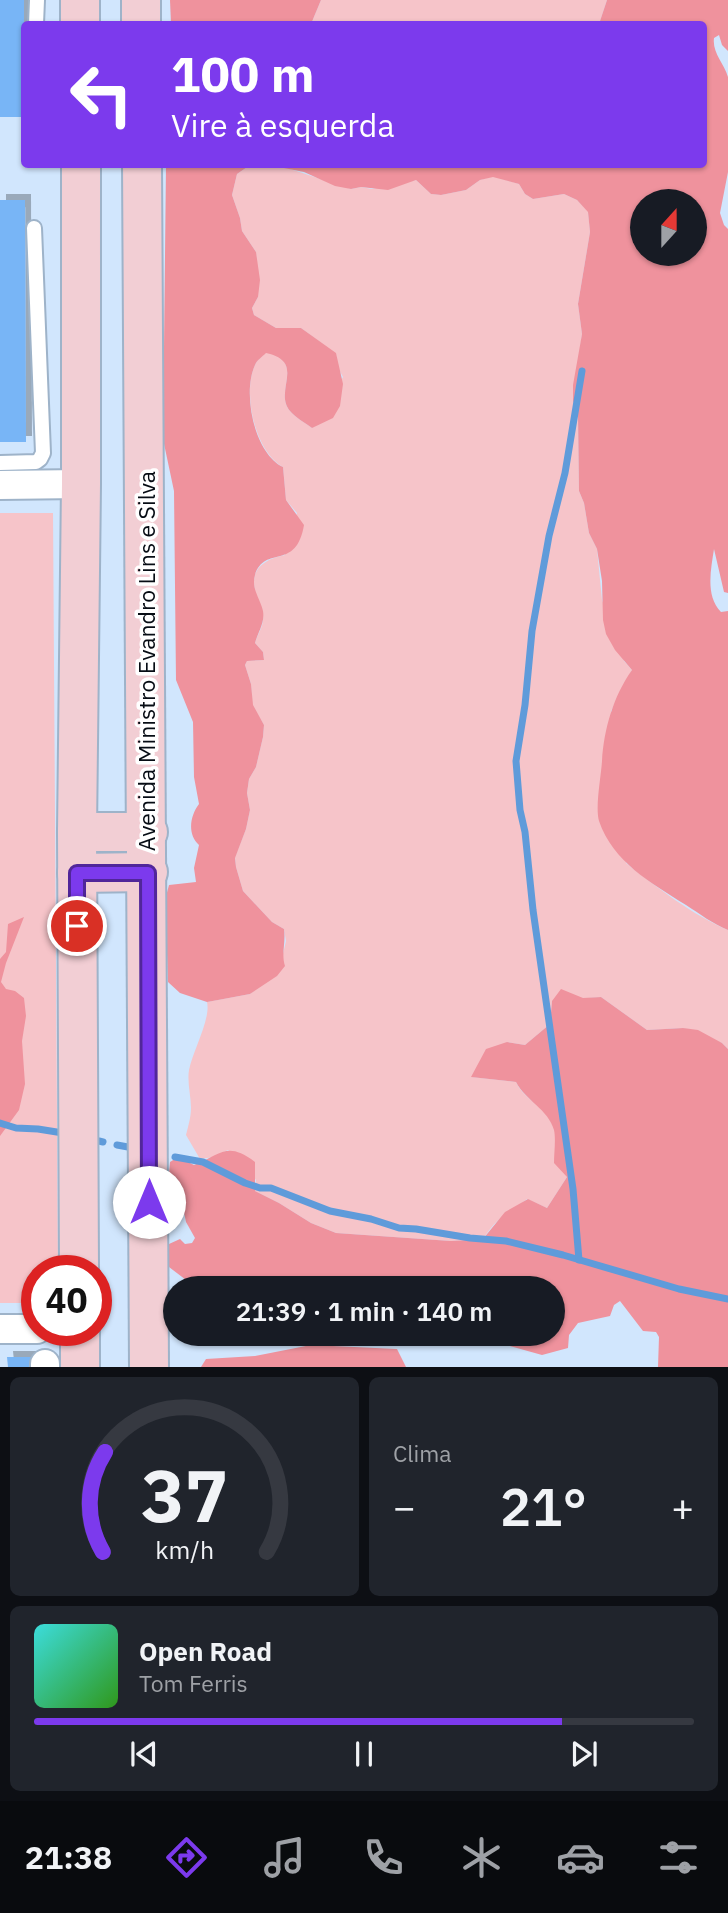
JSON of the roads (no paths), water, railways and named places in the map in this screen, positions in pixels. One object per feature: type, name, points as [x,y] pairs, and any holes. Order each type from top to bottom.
[{"type":"street","points":[[80,0],[80,21]]},
{"type":"street","points":[[141,0],[141,21]]},
{"type":"street","points":[[79,1255],[77,832],[81,168]]},
{"type":"street","name":"Avenida Ministro Evandro Lins e Silva","points":[[142,168],[148,832],[149,1367]]},
{"type":"street","points":[[0,485],[81,484]]},
{"type":"street","points":[[77,832],[148,832]]},
{"type":"street","points":[[77,873],[148,873]]},
{"type":"street","points":[[0,1329],[21,1329]]},
{"type":"street","points":[[56,1366],[69,1346]]},
{"type":"lane","points":[[36,21],[37,0]]},
{"type":"lane","points":[[0,463],[36,462],[43,453],[34,228]]},
{"type":"waterway","points":[[579,1260],[573,1189],[533,910],[516,761],[532,631],[549,536],[565,473],[582,371]]},
{"type":"waterway","points":[[0,1123],[16,1128],[63,1133]]},
{"type":"waterway","points":[[99,1141],[103,1142]]},
{"type":"waterway","points":[[117,1145],[128,1147]]},
{"type":"waterway","points":[[175,1157],[203,1162],[245,1183],[271,1188],[330,1211],[399,1228],[506,1241],[679,1289],[728,1299]]}]
